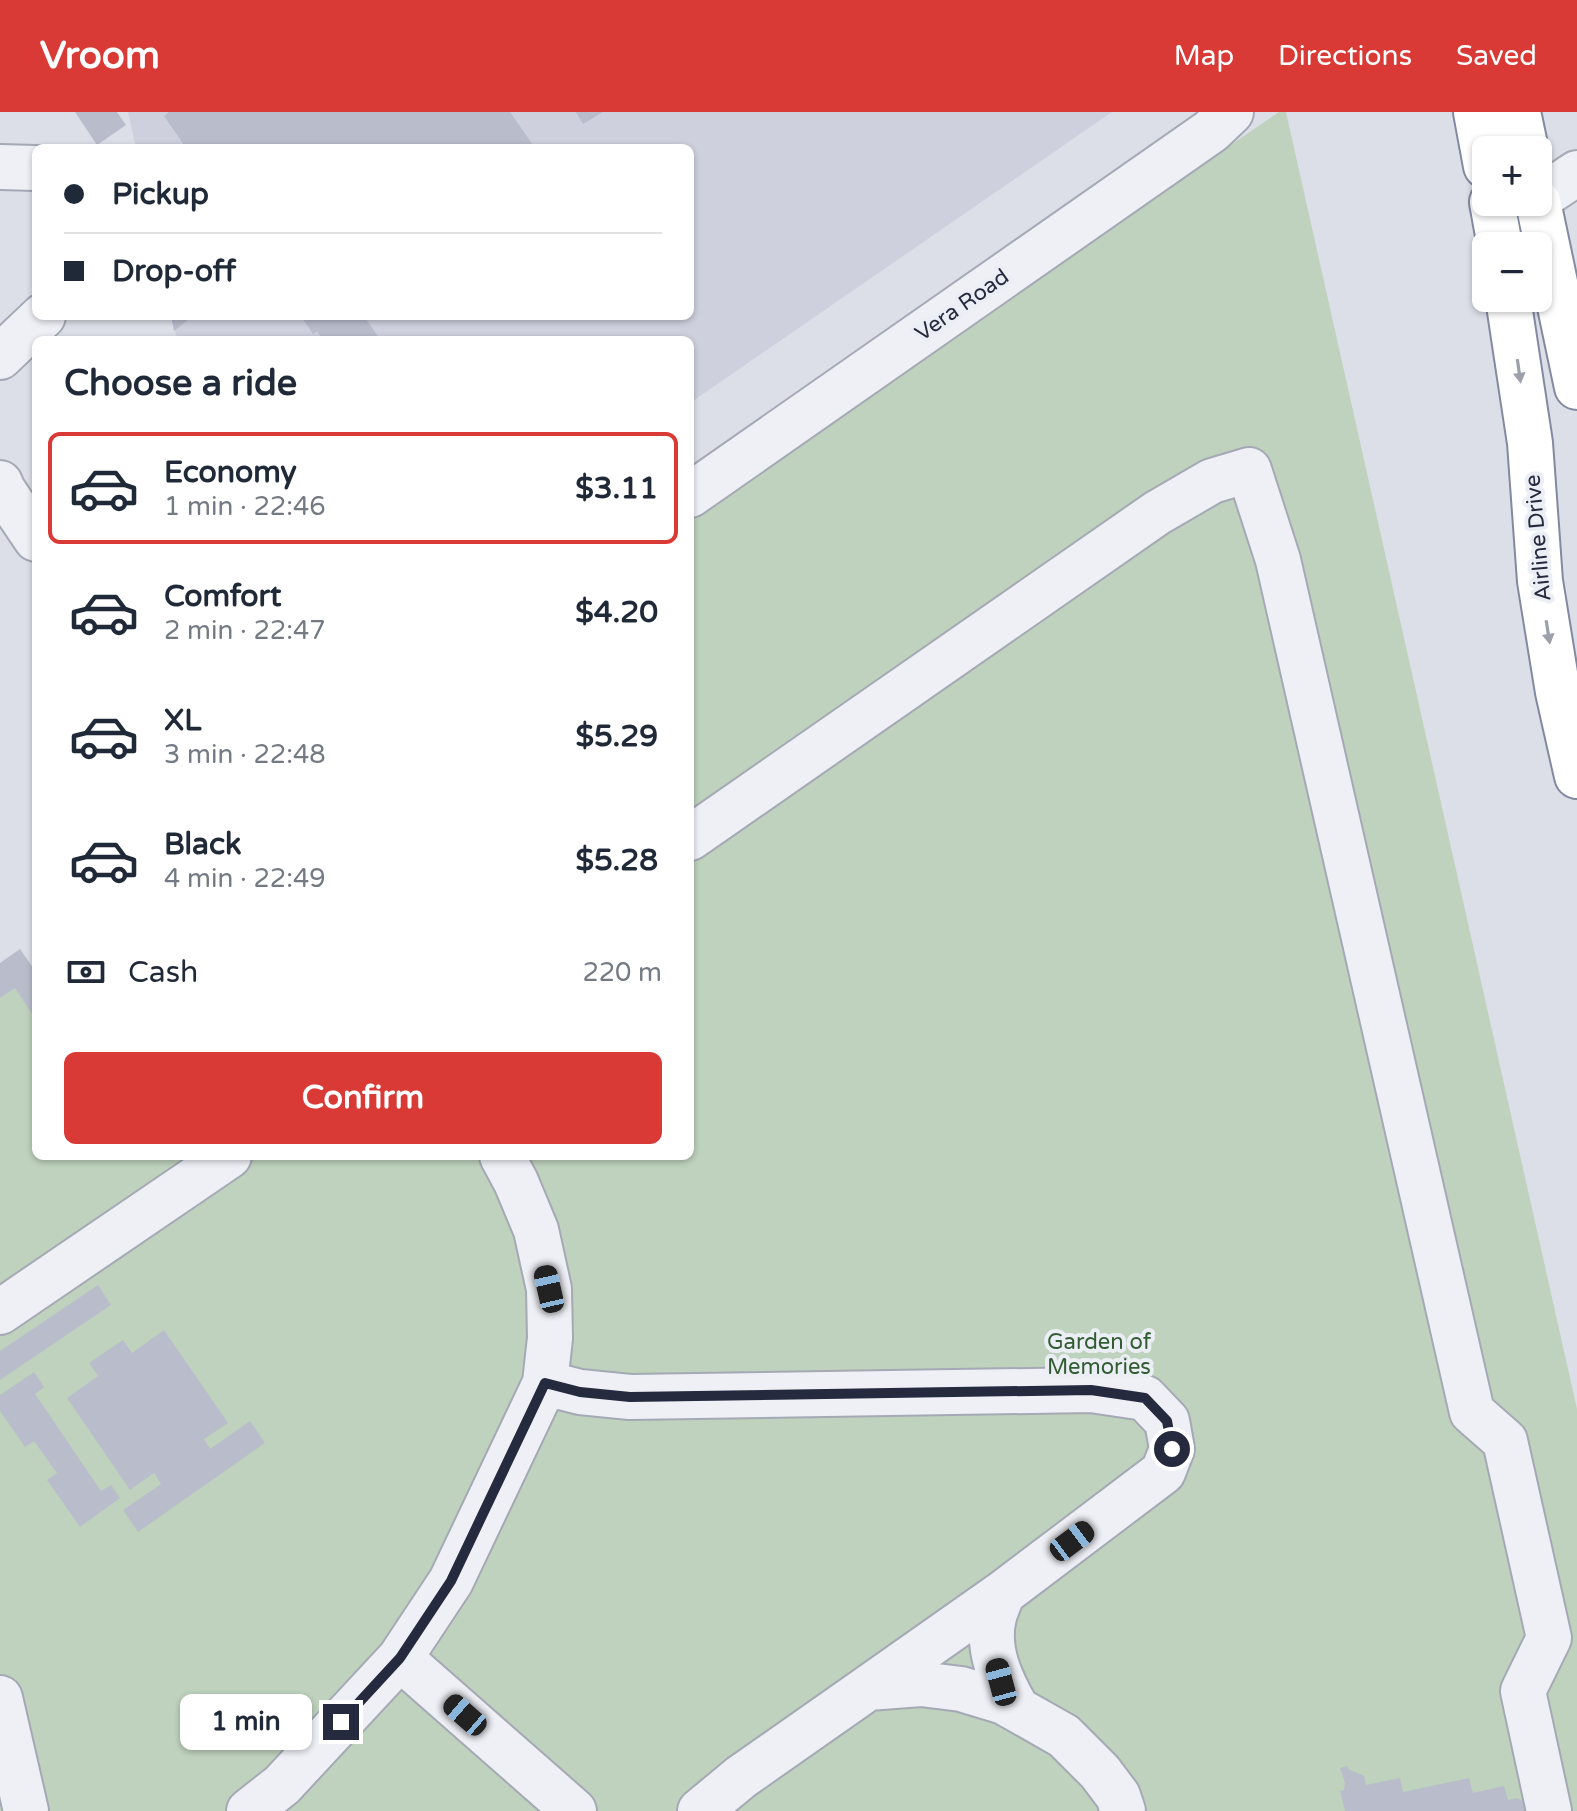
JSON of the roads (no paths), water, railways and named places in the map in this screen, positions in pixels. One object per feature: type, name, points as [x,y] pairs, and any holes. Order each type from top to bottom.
[{"type":"highway","points":[[1476,112],[1480,136]]},
{"type":"highway","points":[[1518,112],[1523,136]]},
{"type":"highway","points":[[1545,216],[1564,260],[1575,363]]},
{"type":"highway","name":"Airline Drive","points":[[1510,312],[1530,443],[1540,581],[1567,687],[1577,776]]},
{"type":"street","name":"Vera Road","points":[[694,492],[1211,131],[1231,112]]},
{"type":"street","points":[[0,167],[32,168]]},
{"type":"street","points":[[1552,190],[1577,173]]},
{"type":"street","points":[[0,357],[39,320]]},
{"type":"street","points":[[694,835],[1157,513],[1212,481],[1249,470],[1278,560],[1472,1412],[1505,1441],[1549,1638],[1523,1691],[1549,1811]]},
{"type":"street","points":[[0,483],[32,533]]},
{"type":"street","points":[[0,1312],[223,1160]]},
{"type":"street","points":[[249,1811],[282,1785],[400,1658],[451,1581],[545,1383],[550,1338],[549,1289],[536,1230],[504,1160]]},
{"type":"street","points":[[545,1383],[580,1392],[630,1397],[1091,1390],[1145,1398],[1167,1421],[1172,1449],[1163,1472],[1003,1593],[741,1777],[700,1811]]},
{"type":"street","points":[[1003,1593],[993,1618],[992,1650],[1001,1682],[1017,1709]]},
{"type":"street","points":[[400,1658],[574,1811]]},
{"type":"street","points":[[868,1688],[921,1684],[961,1689],[1004,1702],[1064,1736],[1100,1772],[1118,1796],[1123,1811]]},
{"type":"street","points":[[0,1698],[26,1811]]},
{"type":"park label","name":"Garden of Memories","points":[[1099,1354]]}]
